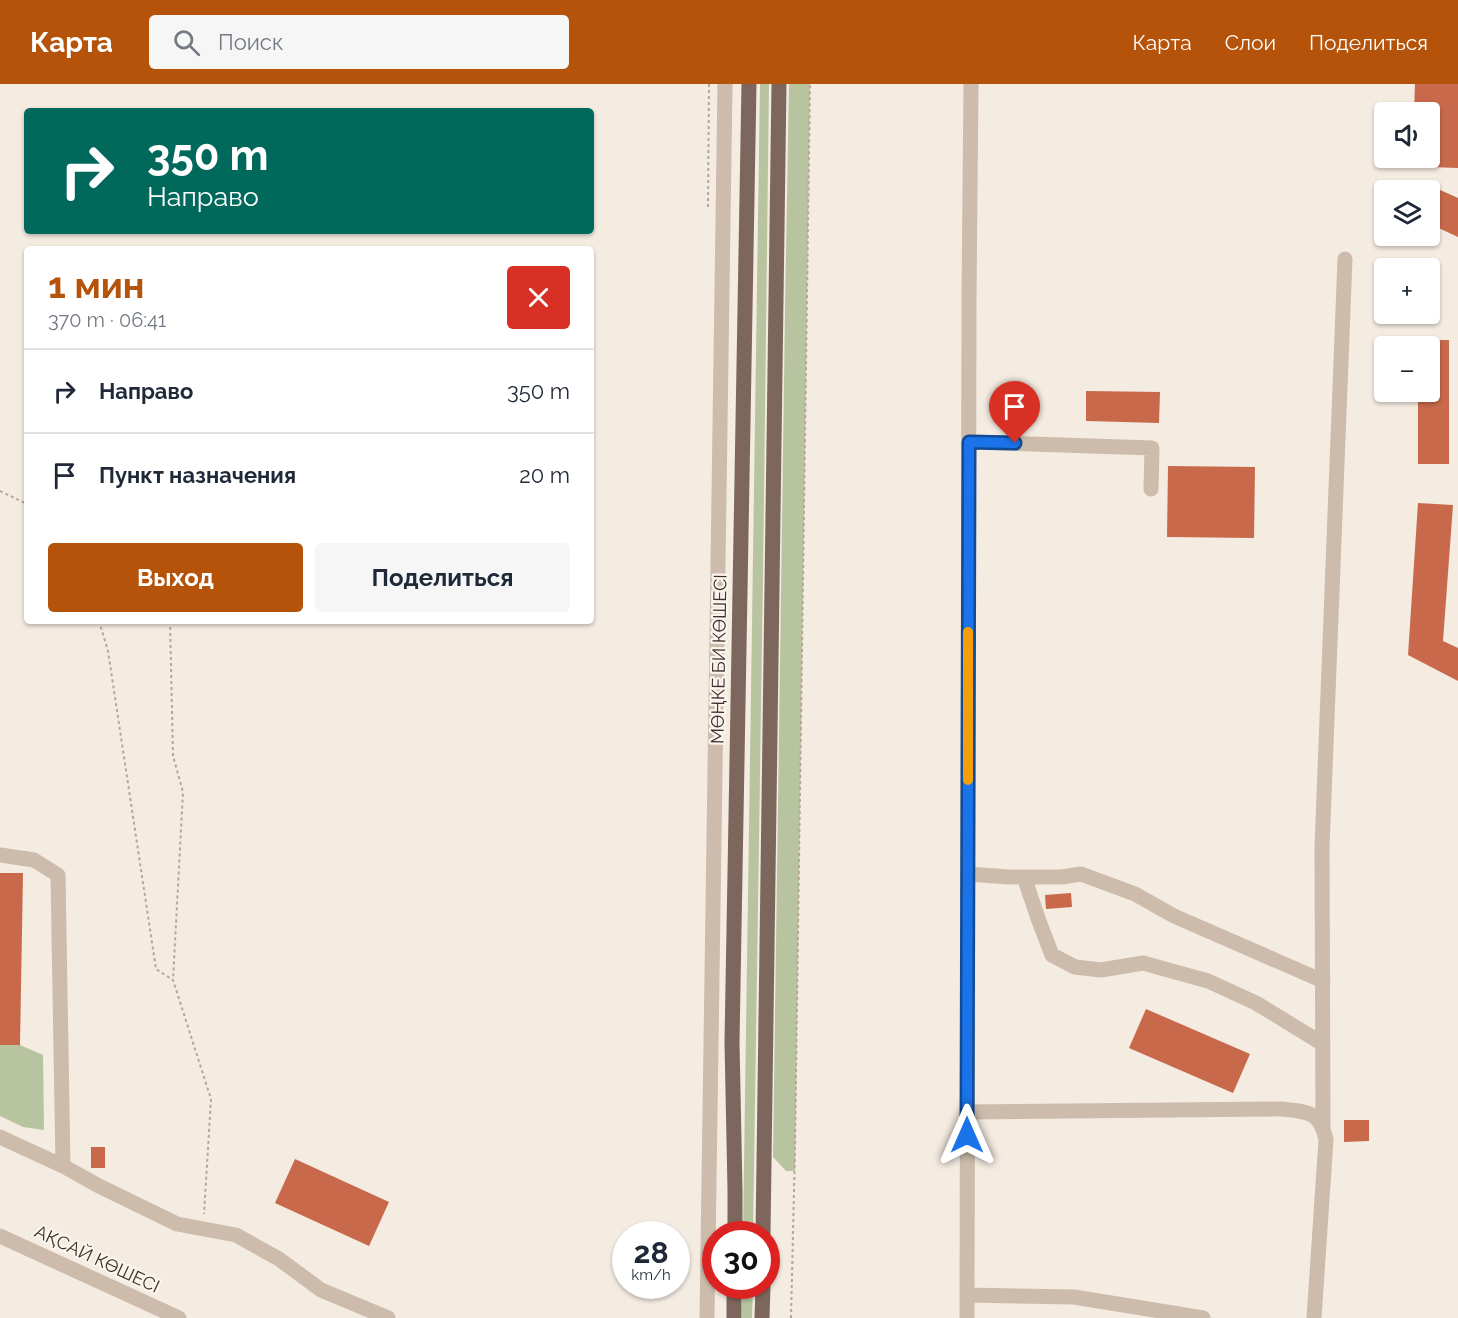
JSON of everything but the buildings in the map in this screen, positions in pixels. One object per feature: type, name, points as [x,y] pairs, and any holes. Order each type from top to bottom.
[{"type":"main road","name":"МӨҢКЕ БИ КӨШЕСІ","points":[[735,1221],[732,1042],[749,84]]},
{"type":"main road","points":[[763,1221],[779,84]]},
{"type":"main road","points":[[734,1299],[734,1318]]},
{"type":"main road","points":[[762,1299],[762,1318]]},
{"type":"street","points":[[706,1318],[725,84]]},
{"type":"street","points":[[967,1318],[971,84]]},
{"type":"street","points":[[1314,1318],[1326,1140],[1323,1127],[1322,847],[1345,259]]},
{"type":"street","points":[[969,442],[1152,448],[1151,489]]},
{"type":"street","points":[[0,855],[34,860],[58,875],[63,1166]]},
{"type":"street","points":[[968,874],[1024,877],[1062,877],[1081,874],[1136,894],[1174,916],[1323,981]]},
{"type":"street","points":[[1024,877],[1052,955],[1075,968],[1101,970],[1143,963],[1208,981],[1256,1003],[1323,1044]]},
{"type":"street","points":[[967,1112],[1282,1109],[1307,1112],[1323,1127]]},
{"type":"street","points":[[0,1137],[177,1224],[236,1235],[279,1259],[321,1290],[388,1318]]},
{"type":"street","name":"АҚСАЙ КӨШЕСІ","points":[[0,1236],[179,1318]]},
{"type":"street","points":[[967,1295],[1074,1297],[1203,1318]]},
{"type":"path","points":[[792,1318],[810,84]]},
{"type":"path","points":[[0,491],[24,503]]},
{"type":"path","points":[[100,624],[108,651],[156,969],[173,980]]},
{"type":"path","points":[[170,624],[173,756],[183,792],[173,980],[211,1100],[203,1229]]},
{"type":"green space","points":[[760,84],[769,84],[753,1221],[743,1221]]},
{"type":"green space","points":[[789,84],[810,84],[795,1171],[786,1171],[773,1157]]},
{"type":"green space","points":[[0,1045],[20,1045],[43,1055],[44,1130],[23,1127],[0,1116]]},
{"type":"green space","points":[[742,1299],[753,1299],[752,1318],[742,1318]]},
{"type":"slow traffic","points":[[968,632],[968,780]]},
{"type":"route","points":[[967,1135],[969,442],[1015,443]]}]
